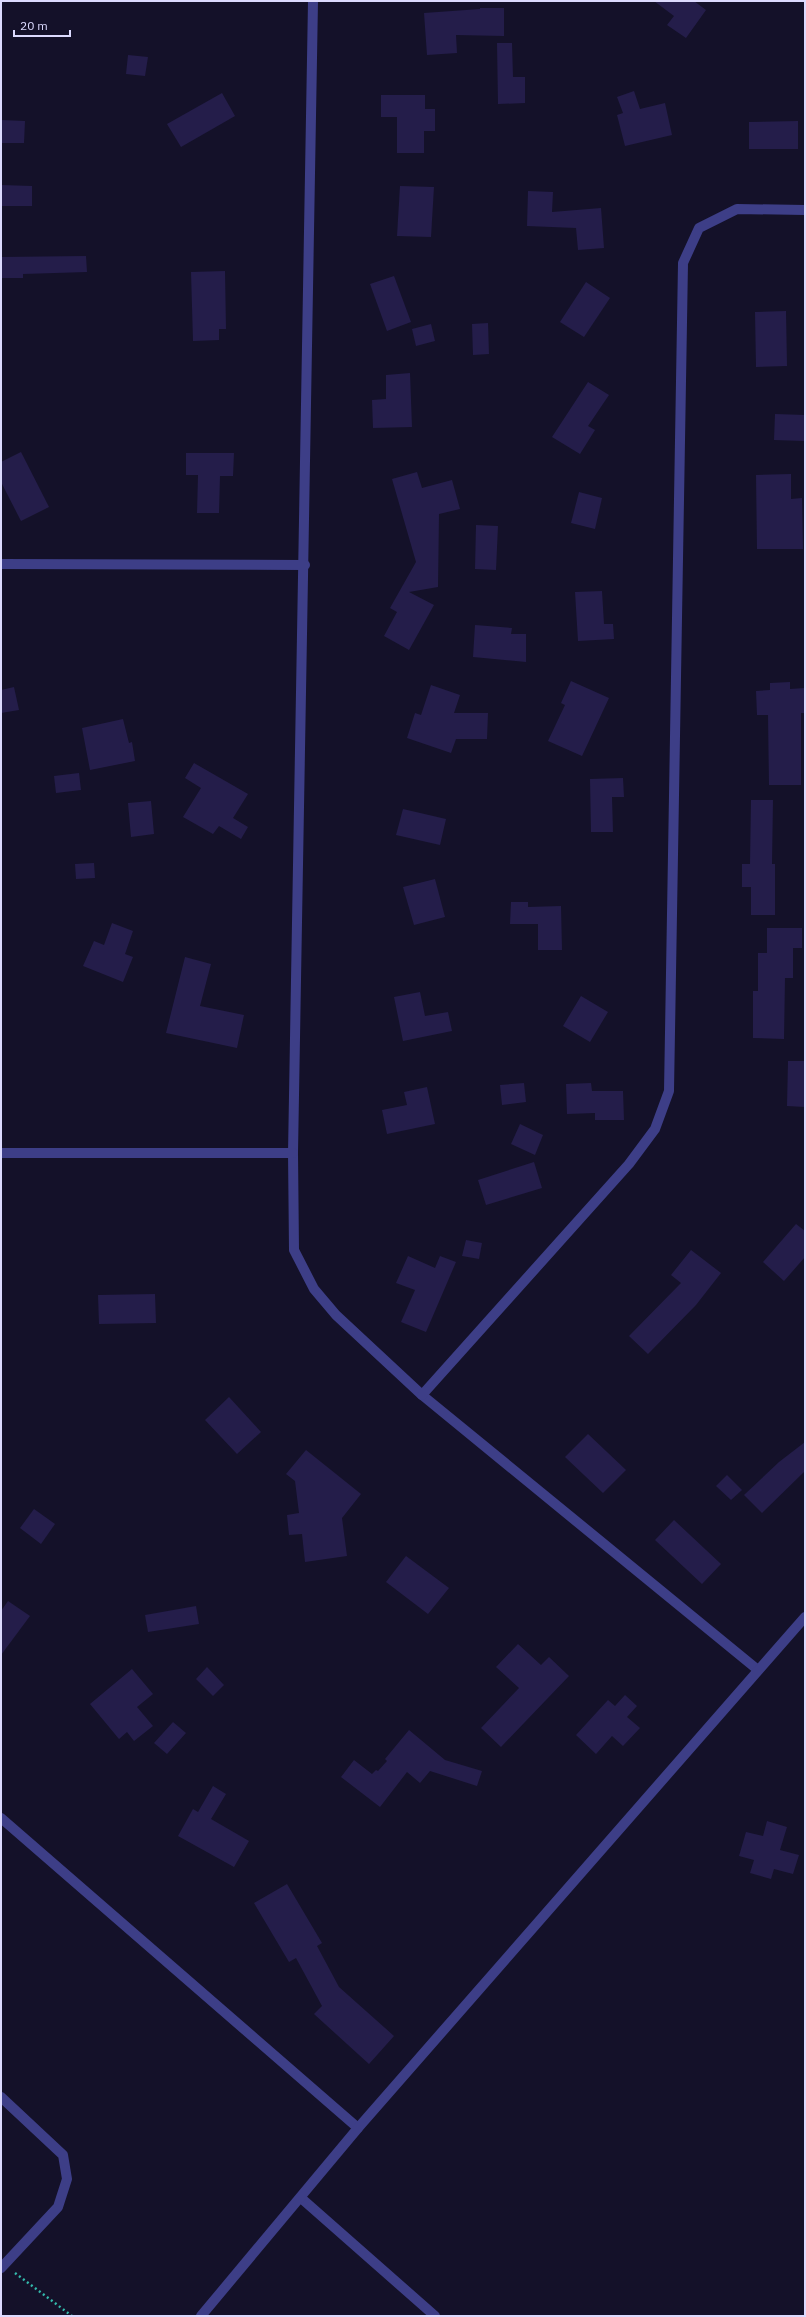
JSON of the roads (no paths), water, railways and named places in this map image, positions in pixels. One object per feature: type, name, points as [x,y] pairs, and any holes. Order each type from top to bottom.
[{"type":"street","points":[[313,1],[305,565],[293,1153],[294,1250],[314,1289],[336,1315],[422,1395],[758,1670]]},
{"type":"street","points":[[422,1395],[630,1164],[655,1128],[669,1091],[683,263],[699,228],[738,209],[805,210]]},
{"type":"street","points":[[1,564],[305,565]]},
{"type":"street","points":[[1,1153],[293,1153]]},
{"type":"street","points":[[201,2316],[358,2128],[805,1617]]},
{"type":"street","points":[[1,1818],[358,2128]]},
{"type":"street","points":[[1,2097],[63,2155],[67,2179],[58,2206],[2,2266]]},
{"type":"street","points":[[301,2198],[435,2316]]}]
